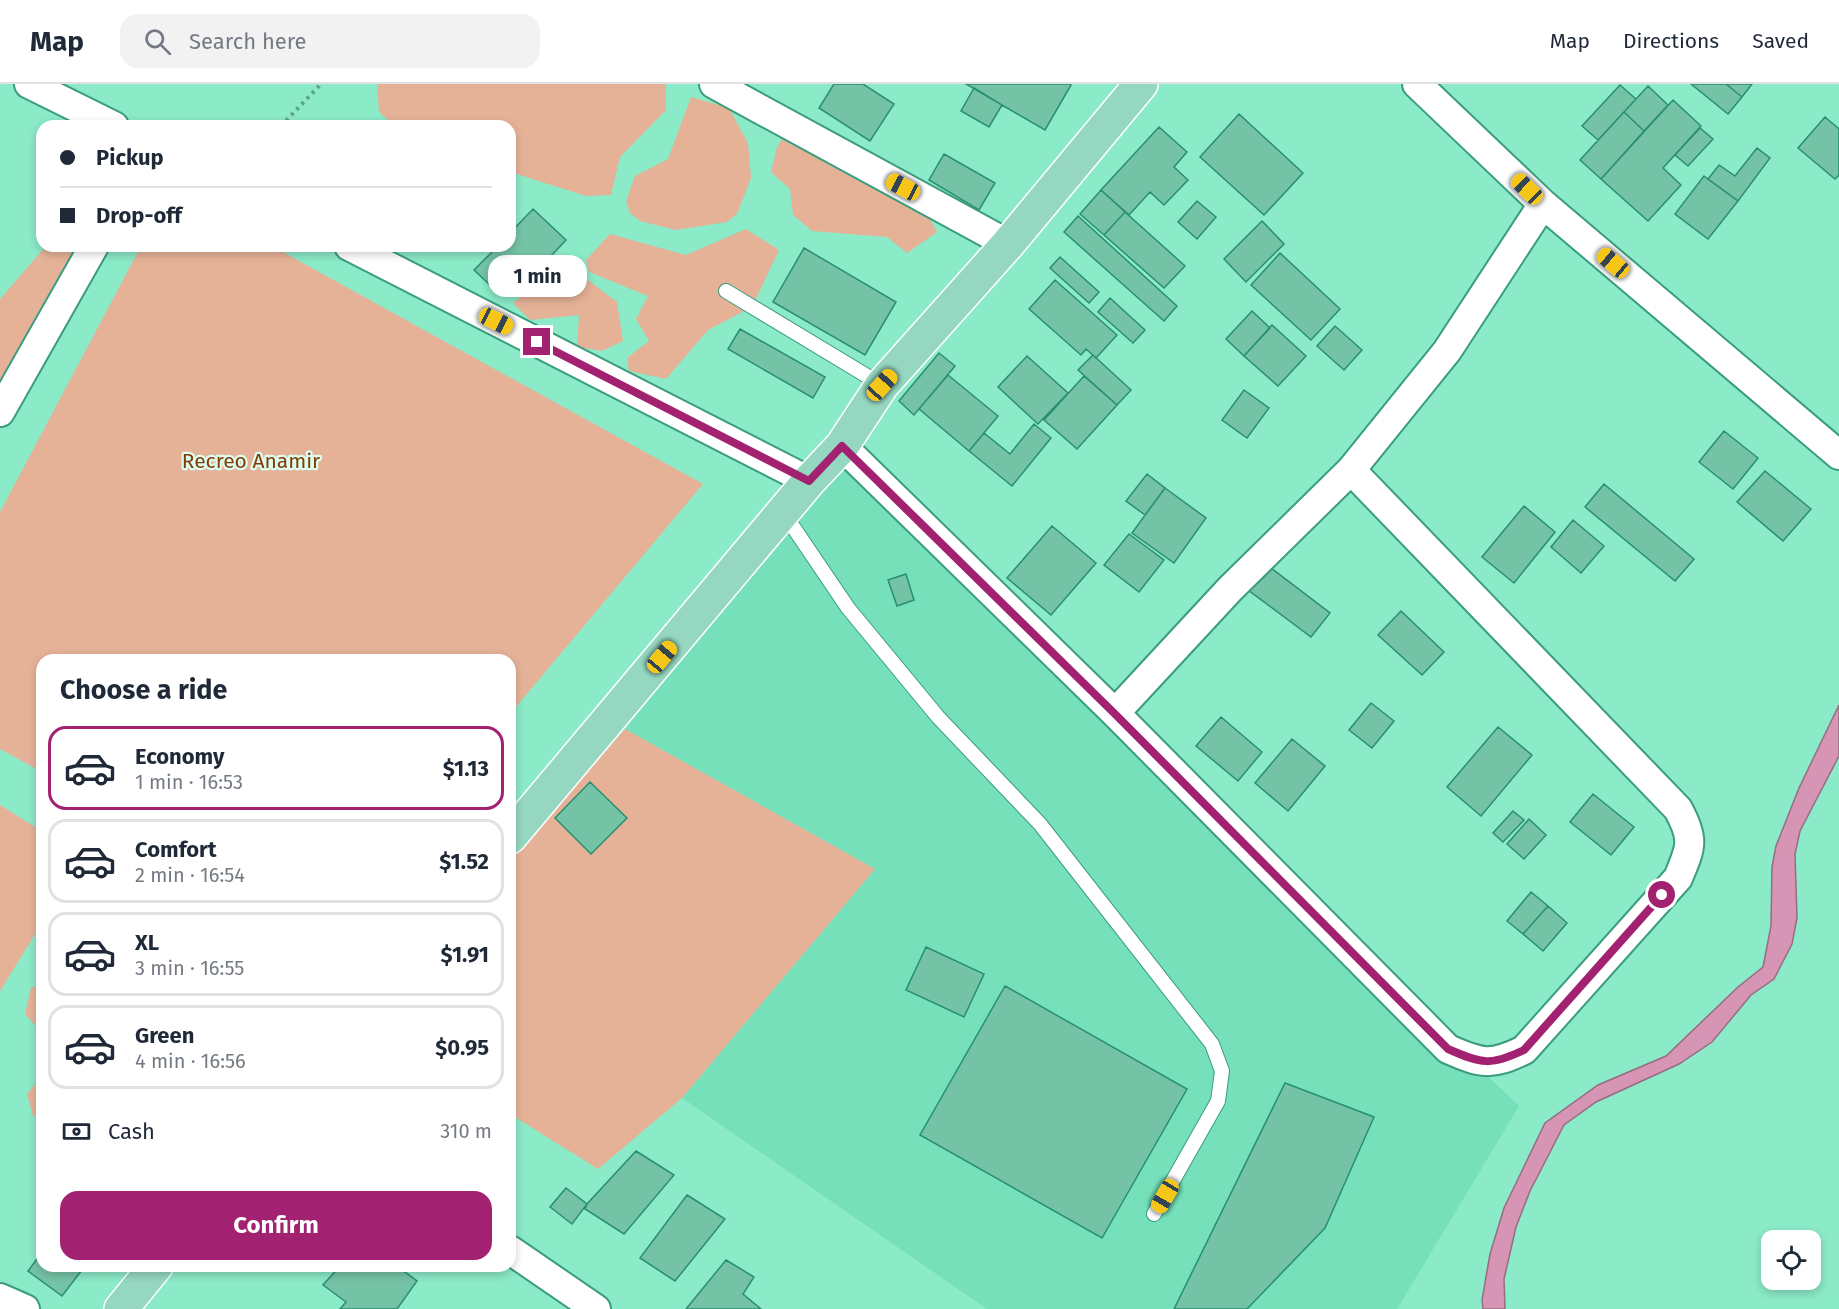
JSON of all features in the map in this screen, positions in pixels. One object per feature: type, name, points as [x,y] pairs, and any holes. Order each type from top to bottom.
[{"type":"main road","points":[[516,830],[809,481],[842,446],[882,385],[1008,244],[1141,84]]},
{"type":"main road","points":[[121,1309],[151,1272]]},
{"type":"street","points":[[29,84],[102,120]]},
{"type":"street","points":[[714,84],[1008,244]]},
{"type":"street","points":[[1417,84],[1543,204],[1839,455]]},
{"type":"street","points":[[1115,714],[1230,589],[1351,470],[1447,351],[1543,204]]},
{"type":"street","points":[[0,412],[91,252]]},
{"type":"street","points":[[362,252],[809,481]]},
{"type":"street","points":[[842,446],[1115,714],[1448,1049],[1474,1061],[1502,1061],[1524,1050],[1678,878],[1690,850],[1687,826],[1678,809],[1351,470]]},
{"type":"street","points":[[516,1254],[596,1309]]},
{"type":"street","points":[[0,1298],[25,1309]]},
{"type":"lane","points":[[726,291],[882,385]]},
{"type":"lane","points":[[783,512],[848,608],[938,717],[1040,824],[1212,1044],[1222,1071],[1218,1101],[1154,1214]]},
{"type":"path","points":[[287,120],[321,84]]},
{"type":"shaded area","points":[[834,454],[1519,1106],[1397,1309],[987,1309],[682,1098],[875,869],[625,729]]},
{"type":"shaded area","points":[[1839,705],[1839,756],[1800,831],[1795,854],[1797,918],[1792,944],[1774,979],[1751,995],[1712,1042],[1679,1064],[1596,1102],[1564,1125],[1530,1191],[1516,1227],[1504,1279],[1505,1309],[1483,1309],[1482,1300],[1490,1254],[1504,1208],[1545,1123],[1598,1085],[1666,1056],[1738,987],[1763,967],[1771,926],[1772,867],[1776,846],[1799,788]]},
{"type":"green space","points":[[377,84],[666,84],[666,110],[620,157],[611,195],[586,196],[516,174],[516,120],[388,120],[379,112]]},
{"type":"green space","points":[[691,97],[729,108],[748,143],[751,178],[737,214],[727,222],[676,230],[640,221],[630,213],[626,201],[635,176],[668,159]]},
{"type":"green space","points":[[791,125],[869,151],[912,186],[937,232],[907,253],[887,237],[812,231],[793,215],[790,189],[771,172],[777,147]]},
{"type":"green space","points":[[746,229],[779,250],[752,307],[708,330],[666,379],[629,371],[627,358],[649,341],[636,319],[648,296],[589,272],[586,260],[610,234],[686,255]]},
{"type":"green space","points":[[41,252],[75,252],[14,356],[0,396],[0,299]]},
{"type":"green space","name":"Recreo Anamir","points":[[138,252],[283,252],[703,484],[516,707],[516,654],[36,654],[36,769],[0,749],[0,512]]},
{"type":"green space","points":[[563,261],[617,302],[623,341],[602,351],[577,347],[579,315],[530,320],[513,303]]},
{"type":"green space","points":[[625,729],[875,869],[682,1098],[598,1169],[516,1118],[516,853]]},
{"type":"green space","points":[[0,805],[36,827],[36,933],[0,991]]},
{"type":"green space","points":[[31,987],[36,987],[36,1026],[25,1014]]},
{"type":"green space","points":[[36,1083],[36,1117],[33,1116],[27,1094]]},
{"type":"building","points":[[834,84],[863,84],[894,104],[870,141],[819,108]]},
{"type":"building","points":[[966,84],[1070,84],[1071,85],[1045,130]]},
{"type":"building","points":[[1691,84],[1726,84],[1742,97],[1728,114]]},
{"type":"building","points":[[1726,84],[1752,84],[1742,97]]},
{"type":"building","points":[[1620,85],[1636,99],[1598,140],[1582,126]]},
{"type":"building","points":[[1648,86],[1668,105],[1644,131],[1624,112]]},
{"type":"building","points":[[974,88],[1002,105],[989,127],[961,111]]},
{"type":"building","points":[[1673,100],[1701,126],[1663,168],[1681,185],[1648,221],[1601,179]]},
{"type":"building","points":[[1624,112],[1644,131],[1601,179],[1580,160]]},
{"type":"building","points":[[1239,114],[1303,173],[1264,215],[1200,157]]},
{"type":"building","points":[[1825,117],[1839,129],[1839,175],[1835,179],[1798,148]]},
{"type":"building","points":[[1159,127],[1187,152],[1174,167],[1188,180],[1164,205],[1150,192],[1129,215],[1101,190]]},
{"type":"building","points":[[1700,128],[1713,139],[1688,166],[1675,155]]},
{"type":"building","points":[[1757,148],[1770,158],[1738,201],[1708,179],[1719,165],[1735,176]]},
{"type":"building","points":[[944,154],[995,183],[979,210],[929,180]]},
{"type":"building","points":[[1704,176],[1738,201],[1708,239],[1675,214]]},
{"type":"building","points":[[1101,190],[1125,212],[1104,235],[1080,214]]},
{"type":"building","points":[[1197,201],[1216,217],[1197,239],[1178,222]]},
{"type":"building","points":[[533,209],[566,240],[523,286],[507,271],[492,287],[474,270],[492,252],[516,252],[516,227]]},
{"type":"building","points":[[1125,212],[1185,266],[1164,288],[1104,235]]},
{"type":"building","points":[[1078,216],[1177,306],[1164,321],[1064,232]]},
{"type":"building","points":[[1262,221],[1284,244],[1246,282],[1224,259]]},
{"type":"building","points":[[804,248],[896,302],[865,355],[773,302]]},
{"type":"building","points":[[1280,253],[1340,309],[1311,340],[1251,285]]},
{"type":"building","points":[[1060,257],[1099,292],[1089,303],[1050,268]]},
{"type":"building","points":[[1055,280],[1117,335],[1096,358],[1086,349],[1081,355],[1029,309]]},
{"type":"building","points":[[1110,298],[1145,330],[1133,343],[1098,312]]},
{"type":"building","points":[[1252,311],[1270,328],[1244,356],[1226,339]]},
{"type":"building","points":[[1272,325],[1306,356],[1278,386],[1244,356]]},
{"type":"building","points":[[1335,326],[1362,350],[1344,370],[1317,346]]},
{"type":"building","points":[[740,329],[825,377],[813,398],[728,349]]},
{"type":"building","points":[[939,353],[955,366],[914,415],[899,401]]},
{"type":"building","points":[[1093,355],[1131,390],[1117,405],[1078,370]]},
{"type":"building","points":[[1027,356],[1068,393],[1038,424],[998,387]]},
{"type":"building","points":[[948,375],[998,416],[969,451],[919,409]]},
{"type":"building","points":[[1084,376],[1117,405],[1077,449],[1044,420]]},
{"type":"building","points":[[1244,390],[1269,408],[1247,438],[1222,420]]},
{"type":"building","points":[[1034,424],[1051,438],[1012,486],[969,451],[984,433],[1010,454]]},
{"type":"building","points":[[1724,431],[1758,458],[1733,489],[1699,462]]},
{"type":"building","points":[[1765,471],[1811,509],[1783,541],[1737,502]]},
{"type":"building","points":[[1147,474],[1165,488],[1145,515],[1126,501]]},
{"type":"building","points":[[1604,484],[1694,559],[1675,581],[1585,507]]},
{"type":"building","points":[[1165,488],[1206,518],[1174,563],[1132,533]]},
{"type":"building","points":[[1524,506],[1555,532],[1514,583],[1482,557]]},
{"type":"building","points":[[1573,520],[1604,546],[1581,573],[1551,547]]},
{"type":"building","points":[[1052,526],[1096,563],[1051,615],[1007,578]]},
{"type":"building","points":[[1129,534],[1164,560],[1139,592],[1104,565]]},
{"type":"building","points":[[1267,565],[1330,613],[1311,637],[1248,590]]},
{"type":"building","points":[[906,574],[914,600],[897,606],[888,580]]},
{"type":"building","points":[[1401,611],[1444,652],[1422,675],[1378,635]]},
{"type":"building","points":[[1371,703],[1394,721],[1372,748],[1349,730]]},
{"type":"building","points":[[1221,717],[1262,752],[1238,781],[1196,746]]},
{"type":"building","points":[[1498,727],[1532,755],[1481,816],[1447,787]]},
{"type":"building","points":[[1292,739],[1325,766],[1288,811],[1255,783]]},
{"type":"building","points":[[590,782],[627,818],[591,854],[555,818]]},
{"type":"building","points":[[1593,794],[1634,827],[1611,855],[1570,822]]},
{"type":"building","points":[[1513,811],[1524,820],[1503,842],[1493,833]]},
{"type":"building","points":[[1529,819],[1546,835],[1524,859],[1507,844]]},
{"type":"building","points":[[1531,892],[1548,906],[1523,934],[1507,921]]},
{"type":"building","points":[[1548,906],[1567,923],[1543,951],[1523,934]]},
{"type":"building","points":[[926,947],[984,974],[964,1017],[906,990]]},
{"type":"building","points":[[1005,986],[1187,1089],[1102,1238],[920,1135]]},
{"type":"building","points":[[1285,1083],[1374,1117],[1325,1228],[1247,1309],[1174,1309]]},
{"type":"building","points":[[636,1151],[674,1175],[624,1234],[585,1209]]},
{"type":"building","points":[[566,1188],[587,1204],[572,1224],[550,1207]]},
{"type":"building","points":[[687,1195],[725,1219],[675,1281],[640,1258]]},
{"type":"building","points":[[36,1260],[36,1272],[80,1272],[62,1296],[28,1271]]},
{"type":"building","points":[[726,1260],[754,1277],[743,1294],[761,1309],[686,1309]]},
{"type":"building","points":[[335,1272],[405,1272],[417,1281],[397,1309],[340,1309],[346,1302],[323,1285]]},
{"type":"route","points":[[537,342],[809,481],[842,446],[1115,714],[1448,1049],[1474,1061],[1502,1061],[1524,1050],[1662,895]]}]
